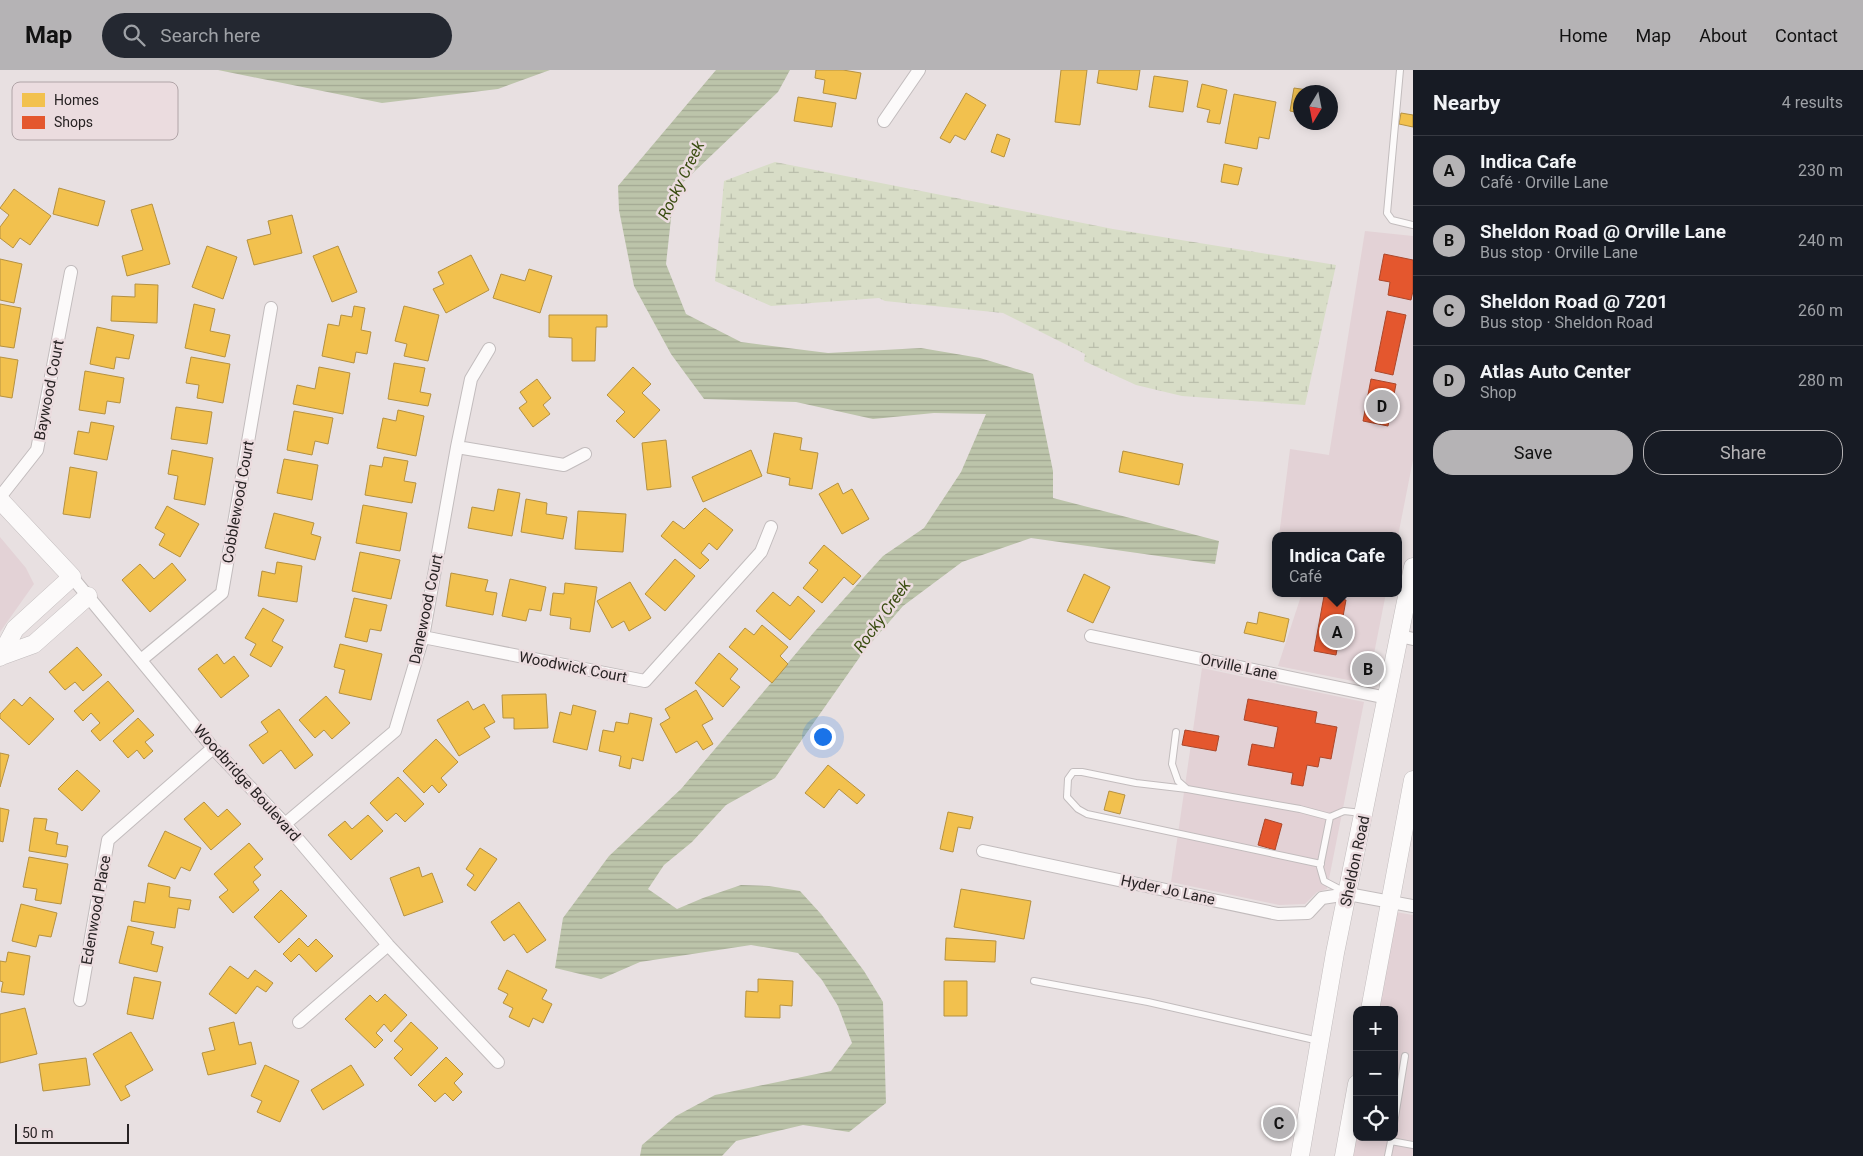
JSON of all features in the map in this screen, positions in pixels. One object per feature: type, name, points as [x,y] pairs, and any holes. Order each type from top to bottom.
[{"type":"main road","name":"Woodbridge Boulevard","points":[[0,498],[72,577]]},
{"type":"main road","name":"Sheldon Road","points":[[1301,1156],[1336,953],[1387,698],[1406,638],[1413,567]]},
{"type":"main road","points":[[0,656],[15,629],[72,577]]},
{"type":"main road","points":[[0,656],[34,644],[88,596]]},
{"type":"main road","points":[[1371,1006],[1413,780]]},
{"type":"main road","points":[[1344,1156],[1355,1096]]},
{"type":"street","points":[[884,121],[919,70]]},
{"type":"street","name":"Baywood Court","points":[[0,498],[37,450],[71,272]]},
{"type":"street","name":"Cobblewood Court","points":[[141,660],[222,593],[271,308]]},
{"type":"street","name":"Danewood Court","points":[[285,824],[395,730],[423,637],[471,379],[489,349]]},
{"type":"street","points":[[457,447],[564,465],[585,454]]},
{"type":"street","name":"Woodwick Court","points":[[423,637],[645,681],[761,552],[771,527]]},
{"type":"street","name":"Woodbridge Boulevard","points":[[72,577],[213,748],[285,824],[388,945],[498,1062]]},
{"type":"street","name":"Orville Lane","points":[[1091,636],[1387,698]]},
{"type":"street","name":"Edenwood Place","points":[[80,1000],[108,840],[213,748]]},
{"type":"street","name":"Hyder Jo Lane","points":[[983,851],[1278,914],[1308,913],[1322,898],[1348,894],[1413,906]]},
{"type":"street","points":[[299,1022],[388,945]]},
{"type":"lane","points":[[1400,70],[1387,213],[1392,220],[1413,225]]},
{"type":"lane","points":[[1176,732],[1172,764],[1178,781],[1187,789]]},
{"type":"lane","points":[[1321,864],[1087,814],[1078,809],[1068,797],[1068,779],[1073,772],[1082,772],[1136,783],[1187,789],[1300,809],[1330,818],[1344,811],[1365,814]]},
{"type":"lane","points":[[1330,818],[1320,867],[1324,881],[1348,894]]},
{"type":"lane","points":[[1034,981],[1148,1002],[1321,1042]]},
{"type":"lane","points":[[1397,1096],[1405,1056]]},
{"type":"lane","points":[[1388,1156],[1392,1141]]},
{"type":"lane","points":[[1398,1141],[1413,1145]]},
{"type":"shaded area","points":[[1365,231],[1413,236],[1413,460],[1399,532],[1280,532],[1290,449],[1329,455]]},
{"type":"shaded area","points":[[0,537],[26,568],[34,584],[0,632]]},
{"type":"shaded area","points":[[1301,597],[1385,597],[1368,684],[1278,666]]},
{"type":"shaded area","points":[[1202,668],[1364,702],[1327,889],[1317,892],[1305,904],[1279,905],[1171,882]]},
{"type":"shaded area","points":[[1396,912],[1413,915],[1413,1156],[1352,1156],[1355,1141],[1398,1141],[1398,1006],[1379,1006]]},
{"type":"green space","points":[[775,162],[1113,229],[1336,265],[1305,405],[1182,396],[1136,385],[1084,361],[1085,354],[1003,313],[885,301],[879,298],[771,306],[715,281],[724,181]]},
{"type":"water","points":[[218,70],[550,70],[498,89],[382,103]]},
{"type":"water","name":"Rocky Creek","points":[[716,70],[790,70],[778,92],[674,191],[666,264],[686,314],[741,342],[828,353],[921,348],[980,358],[1033,374],[1053,471],[1053,498],[1219,541],[1215,564],[1031,538],[962,562],[903,606],[864,651],[775,778],[726,805],[692,842],[664,865],[648,889],[677,909],[741,885],[769,886],[800,891],[821,914],[864,971],[883,1002],[886,1103],[849,1132],[803,1125],[736,1141],[722,1156],[640,1156],[642,1145],[676,1116],[715,1095],[831,1071],[852,1043],[838,1006],[822,980],[798,953],[751,945],[640,962],[601,979],[555,968],[563,918],[609,856],[681,789],[815,631],[883,556],[924,528],[961,472],[986,414],[934,413],[873,419],[796,402],[704,399],[671,354],[634,286],[619,210],[618,186]]},
{"type":"building: Homes","points":[[816,70],[843,70],[861,73],[856,99],[823,93],[825,80],[815,78]]},
{"type":"building: Homes","points":[[1061,70],[1087,70],[1080,125],[1055,122]]},
{"type":"building: Homes","points":[[1099,70],[1140,70],[1137,90],[1097,83]]},
{"type":"building: Homes","points":[[1154,76],[1188,81],[1183,112],[1149,107]]},
{"type":"building: Homes","points":[[1202,84],[1227,90],[1220,124],[1207,122],[1210,110],[1197,107]]},
{"type":"building: Homes","points":[[966,93],[986,105],[965,140],[955,135],[950,143],[940,138]]},
{"type":"building: Homes","points":[[1234,94],[1276,102],[1269,139],[1259,137],[1257,149],[1225,143]]},
{"type":"building: Homes","points":[[1293,94],[1293,112],[1290,111]]},
{"type":"building: Homes","points":[[798,97],[836,103],[832,127],[794,121]]},
{"type":"building: Homes","points":[[1401,113],[1413,115],[1413,127],[1399,124]]},
{"type":"building: Homes","points":[[997,134],[1010,139],[1004,157],[991,152]]},
{"type":"building: Homes","points":[[1224,164],[1242,168],[1238,185],[1221,182]]},
{"type":"building: Homes","points":[[59,188],[105,201],[98,226],[53,214]]},
{"type":"building: Homes","points":[[14,189],[51,216],[30,245],[20,238],[13,248],[0,238],[0,227],[9,215],[0,208]]},
{"type":"building: Homes","points":[[152,204],[170,264],[127,276],[122,256],[143,250],[131,210]]},
{"type":"building: Homes","points":[[292,215],[302,253],[254,265],[247,240],[271,234],[268,221]]},
{"type":"building: Homes","points":[[207,246],[237,257],[223,299],[192,287]]},
{"type":"building: Homes","points":[[338,246],[357,292],[332,302],[313,256]]},
{"type":"building: Homes","points":[[471,255],[489,290],[446,313],[433,289],[444,284],[438,272]]},
{"type":"building: Homes","points":[[0,259],[22,264],[14,303],[0,300]]},
{"type":"building: Homes","points":[[529,269],[552,276],[540,313],[493,298],[501,274],[525,281]]},
{"type":"building: Homes","points":[[135,284],[158,285],[157,323],[111,321],[112,296],[135,297]]},
{"type":"building: Homes","points":[[0,304],[21,308],[14,348],[0,346]]},
{"type":"building: Homes","points":[[194,304],[215,309],[210,331],[230,335],[225,357],[185,348]]},
{"type":"building: Homes","points":[[354,306],[365,308],[361,330],[371,332],[367,354],[356,352],[354,363],[322,356],[328,324],[339,326],[341,315],[352,317]]},
{"type":"building: Homes","points":[[404,306],[439,315],[428,361],[404,356],[407,344],[395,341]]},
{"type":"building: Homes","points":[[549,315],[607,315],[607,327],[596,327],[595,361],[572,361],[572,338],[549,337]]},
{"type":"building: Homes","points":[[97,327],[134,335],[129,359],[116,357],[114,369],[90,364]]},
{"type":"building: Homes","points":[[0,357],[18,360],[12,398],[0,396]]},
{"type":"building: Homes","points":[[191,357],[230,364],[223,403],[197,398],[199,385],[186,383]]},
{"type":"building: Homes","points":[[394,363],[425,368],[420,392],[431,394],[428,406],[388,399]]},
{"type":"building: Homes","points":[[319,367],[350,373],[343,414],[293,404],[297,385],[315,389]]},
{"type":"building: Homes","points":[[633,367],[651,384],[642,393],[660,410],[634,438],[616,421],[625,412],[607,395]]},
{"type":"building: Homes","points":[[85,371],[124,378],[120,403],[107,401],[105,414],[79,410]]},
{"type":"building: Homes","points":[[537,379],[551,398],[543,405],[550,414],[533,427],[519,408],[527,402],[520,392]]},
{"type":"building: Homes","points":[[176,407],[212,412],[207,444],[171,439]]},
{"type":"building: Homes","points":[[398,410],[424,416],[416,456],[377,448],[383,418],[396,421]]},
{"type":"building: Homes","points":[[294,411],[333,418],[328,444],[315,441],[312,455],[287,450]]},
{"type":"building: Homes","points":[[91,422],[114,426],[107,460],[74,454],[78,431],[89,433]]},
{"type":"building: Homes","points":[[774,433],[802,438],[800,450],[818,453],[812,489],[789,485],[790,478],[767,473]]},
{"type":"building: Homes","points":[[666,440],[671,487],[647,490],[642,443]]},
{"type":"building: Homes","points":[[172,450],[213,458],[205,505],[174,499],[178,476],[168,474]]},
{"type":"building: Homes","points":[[751,450],[762,476],[703,502],[692,477]]},
{"type":"building: Homes","points":[[1123,451],[1183,464],[1179,485],[1119,472]]},
{"type":"building: Homes","points":[[384,457],[408,461],[404,481],[416,483],[412,503],[365,495],[370,465],[382,467]]},
{"type":"building: Homes","points":[[284,459],[318,465],[312,500],[277,493]]},
{"type":"building: Homes","points":[[70,467],[97,472],[90,518],[63,514]]},
{"type":"building: Homes","points":[[838,483],[843,494],[852,489],[869,519],[842,534],[819,494]]},
{"type":"building: Homes","points":[[498,489],[520,493],[512,536],[468,528],[472,507],[494,511]]},
{"type":"building: Homes","points":[[526,499],[547,503],[546,514],[567,517],[563,539],[521,532]]},
{"type":"building: Homes","points":[[363,505],[407,513],[400,551],[356,543]]},
{"type":"building: Homes","points":[[167,506],[199,524],[180,557],[159,545],[165,534],[155,528]]},
{"type":"building: Homes","points":[[705,508],[733,530],[717,550],[709,543],[701,553],[709,560],[700,569],[661,536],[673,521],[684,529]]},
{"type":"building: Homes","points":[[578,511],[626,514],[623,552],[575,549]]},
{"type":"building: Homes","points":[[274,513],[314,523],[311,534],[321,537],[315,560],[265,548]]},
{"type":"building: Homes","points":[[824,545],[861,576],[853,585],[844,577],[822,603],[803,588],[818,570],[809,563]]},
{"type":"building: Homes","points":[[360,552],[400,560],[391,599],[352,591]]},
{"type":"building: Homes","points":[[675,559],[695,576],[665,611],[645,594]]},
{"type":"building: Homes","points":[[277,562],[302,566],[297,602],[258,596],[262,571],[275,574]]},
{"type":"building: Homes","points":[[172,563],[186,580],[150,612],[122,580],[140,564],[154,579]]},
{"type":"building: Homes","points":[[451,573],[488,580],[485,591],[497,593],[493,615],[446,606]]},
{"type":"building: Homes","points":[[1084,574],[1110,587],[1093,623],[1067,611]]},
{"type":"building: Homes","points":[[510,579],[546,587],[541,611],[529,609],[526,621],[502,616]]},
{"type":"building: Homes","points":[[630,582],[651,618],[629,631],[624,621],[612,628],[597,601]]},
{"type":"building: Homes","points":[[565,583],[597,587],[590,632],[570,629],[571,618],[550,615],[553,593],[564,594]]},
{"type":"building: Homes","points":[[773,592],[790,606],[798,596],[815,611],[790,640],[756,611]]},
{"type":"building: Homes","points":[[354,598],[387,605],[381,631],[370,629],[367,642],[345,637]]},
{"type":"building: Homes","points":[[263,608],[284,620],[272,641],[283,647],[271,667],[250,655],[256,644],[245,638]]},
{"type":"building: Homes","points":[[1259,612],[1289,619],[1284,642],[1244,633],[1247,622],[1257,624]]},
{"type":"building: Homes","points":[[762,625],[788,647],[780,656],[788,664],[772,683],[729,647],[745,628],[754,635]]},
{"type":"building: Homes","points":[[340,644],[382,654],[371,700],[339,693],[345,670],[334,667]]},
{"type":"building: Homes","points":[[77,647],[102,675],[83,691],[75,682],[65,690],[49,672]]},
{"type":"building: Homes","points":[[719,653],[738,669],[730,679],[740,687],[723,707],[695,683]]},
{"type":"building: Homes","points":[[217,654],[224,664],[234,656],[249,676],[221,698],[198,669]]},
{"type":"building: Homes","points":[[108,681],[134,711],[100,741],[91,731],[100,723],[91,713],[83,721],[74,711]]},
{"type":"building: Homes","points":[[696,690],[713,719],[702,725],[713,744],[703,750],[697,741],[676,753],[660,724],[670,718],[665,709]]},
{"type":"building: Homes","points":[[546,694],[548,728],[514,729],[514,718],[503,718],[502,695]]},
{"type":"building: Homes","points":[[326,696],[350,723],[332,739],[324,730],[315,738],[299,720]]},
{"type":"building: Homes","points":[[30,697],[54,719],[29,745],[0,718],[0,714],[14,699],[22,706]]},
{"type":"building: Homes","points":[[468,701],[473,710],[484,704],[495,722],[484,728],[490,737],[459,756],[437,720]]},
{"type":"building: Homes","points":[[573,705],[596,711],[587,750],[553,742],[560,712],[571,715]]},
{"type":"building: Homes","points":[[279,709],[313,755],[295,769],[281,750],[263,764],[249,745],[268,732],[261,722]]},
{"type":"building: Homes","points":[[630,713],[652,718],[643,761],[632,758],[630,769],[619,766],[621,756],[599,751],[603,730],[614,732],[616,722],[628,724]]},
{"type":"building: Homes","points":[[138,718],[154,735],[145,742],[153,751],[144,759],[137,750],[128,758],[113,741]]},
{"type":"building: Homes","points":[[436,739],[458,762],[441,778],[447,785],[439,793],[432,785],[424,793],[403,771]]},
{"type":"building: Homes","points":[[0,753],[9,755],[0,787]]},
{"type":"building: Homes","points":[[828,765],[865,795],[857,804],[839,789],[824,808],[805,793]]},
{"type":"building: Homes","points":[[77,770],[100,791],[82,811],[58,789]]},
{"type":"building: Homes","points":[[398,777],[424,804],[405,822],[396,813],[387,821],[370,803]]},
{"type":"building: Homes","points":[[1109,791],[1125,795],[1120,814],[1104,810]]},
{"type":"building: Homes","points":[[204,802],[218,817],[227,809],[241,824],[211,850],[184,819]]},
{"type":"building: Homes","points":[[0,808],[9,810],[3,842],[0,841]]},
{"type":"building: Homes","points":[[948,812],[973,817],[970,829],[958,827],[953,852],[940,849]]},
{"type":"building: Homes","points":[[368,815],[383,831],[351,860],[328,835],[345,821],[352,829]]},
{"type":"building: Homes","points":[[34,818],[47,819],[45,830],[58,833],[56,844],[68,846],[66,857],[29,851]]},
{"type":"building: Homes","points":[[165,831],[201,848],[190,871],[181,867],[175,879],[148,866]]},
{"type":"building: Homes","points":[[249,843],[263,859],[254,867],[261,875],[253,882],[259,890],[233,913],[219,897],[228,890],[214,874]]},
{"type":"building: Homes","points":[[480,848],[497,859],[475,891],[467,885],[474,875],[466,869]]},
{"type":"building: Homes","points":[[29,857],[68,864],[61,904],[35,900],[37,889],[23,887]]},
{"type":"building: Homes","points":[[419,867],[422,877],[432,873],[443,902],[404,916],[390,878]]},
{"type":"building: Homes","points":[[148,883],[170,887],[169,897],[191,900],[189,910],[178,908],[175,928],[131,921],[134,901],[145,903]]},
{"type":"building: Homes","points":[[961,889],[1031,901],[1024,939],[954,927]]},
{"type":"building: Homes","points":[[281,890],[307,916],[279,943],[254,917]]},
{"type":"building: Homes","points":[[519,902],[546,940],[527,953],[514,934],[504,941],[491,922]]},
{"type":"building: Homes","points":[[21,904],[57,913],[51,937],[39,935],[36,947],[12,941]]},
{"type":"building: Homes","points":[[128,926],[154,932],[151,944],[163,947],[157,972],[119,963]]},
{"type":"building: Homes","points":[[299,938],[308,947],[316,939],[333,956],[316,972],[299,954],[291,962],[283,954]]},
{"type":"building: Homes","points":[[946,938],[996,941],[995,962],[945,960]]},
{"type":"building: Homes","points":[[8,952],[30,956],[24,995],[1,992],[3,982],[0,981],[0,961],[6,962]]},
{"type":"building: Homes","points":[[230,966],[248,979],[255,970],[273,983],[266,992],[257,986],[236,1014],[209,994]]},
{"type":"building: Homes","points":[[507,970],[547,990],[542,999],[552,1004],[543,1023],[533,1018],[529,1027],[509,1017],[513,1008],[503,1003],[508,994],[498,989]]},
{"type":"building: Homes","points":[[134,977],[161,982],[153,1019],[127,1014]]},
{"type":"building: Homes","points":[[758,979],[793,981],[792,1006],[780,1005],[780,1018],[745,1017],[746,991],[758,992]]},
{"type":"building: Homes","points":[[944,981],[967,981],[967,1016],[944,1016]]},
{"type":"building: Homes","points":[[385,994],[407,1015],[391,1032],[384,1024],[376,1033],[383,1040],[375,1048],[345,1019],[370,995],[377,1002]]},
{"type":"building: Homes","points":[[25,1008],[37,1054],[0,1063],[0,1014]]},
{"type":"building: Homes","points":[[234,1022],[239,1045],[251,1042],[256,1064],[208,1075],[202,1053],[215,1050],[209,1028]]},
{"type":"building: Homes","points":[[411,1022],[438,1048],[411,1076],[394,1058],[403,1049],[394,1041]]},
{"type":"building: Homes","points":[[131,1032],[153,1070],[125,1086],[130,1096],[121,1101],[93,1054]]},
{"type":"building: Homes","points":[[446,1057],[463,1074],[454,1083],[462,1092],[453,1101],[445,1093],[435,1102],[418,1085]]},
{"type":"building: Homes","points":[[86,1058],[90,1085],[43,1091],[39,1064]]},
{"type":"building: Homes","points":[[265,1065],[299,1081],[280,1122],[257,1112],[262,1101],[251,1096]]},
{"type":"building: Homes","points":[[351,1065],[364,1085],[323,1110],[311,1090]]},
{"type":"building: Shops","points":[[1384,254],[1413,260],[1413,291],[1411,300],[1388,295],[1390,282],[1379,280]]},
{"type":"building: Shops","points":[[1387,311],[1406,315],[1393,375],[1375,371]]},
{"type":"building: Shops","points":[[1371,379],[1396,384],[1388,426],[1363,421]]},
{"type":"building: Shops","points":[[1324,597],[1346,600],[1336,655],[1314,651]]},
{"type":"building: Shops","points":[[1248,699],[1317,712],[1315,723],[1337,727],[1331,759],[1320,757],[1318,767],[1307,765],[1303,786],[1291,784],[1293,773],[1248,765],[1252,744],[1274,748],[1278,727],[1244,720]]},
{"type":"building: Shops","points":[[1185,730],[1219,736],[1216,751],[1182,745]]},
{"type":"building: Shops","points":[[1265,819],[1282,824],[1275,850],[1258,845]]},
{"type":"place","name":"Atlas Auto Center","points":[[1382,406]]},
{"type":"place","name":"Indica Cafe","points":[[1337,632]]},
{"type":"place","name":"Sheldon Road @ Orville Lane","points":[[1368,669]]},
{"type":"place","name":"Sheldon Road @ 7201","points":[[1279,1123]]}]
